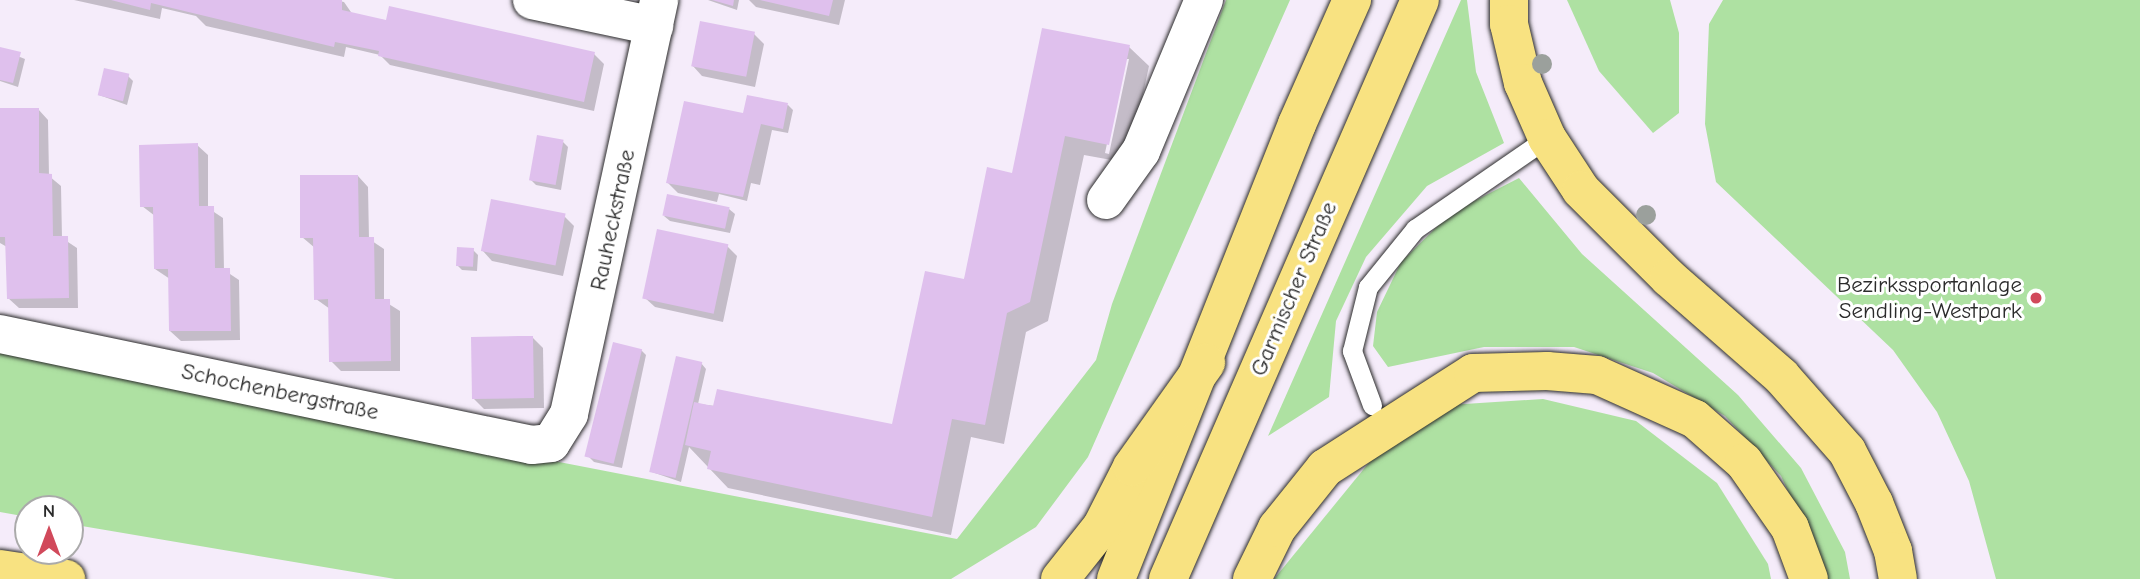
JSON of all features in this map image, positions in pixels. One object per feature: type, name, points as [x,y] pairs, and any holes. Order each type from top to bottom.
[{"type":"highway","points":[[1116,579],[1206,363],[1297,124],[1352,0]]},
{"type":"highway","name":"Garmischer Straße","points":[[1168,579],[1420,0]]},
{"type":"highway","points":[[1509,0],[1509,24],[1523,83],[1547,138],[1581,190],[1669,278],[1781,376],[1847,451],[1874,503],[1893,551],[1898,579]]},
{"type":"highway","points":[[1060,579],[1102,526],[1132,467],[1206,363]]},
{"type":"highway","points":[[1251,579],[1277,528],[1325,468],[1385,426],[1432,404],[1473,373],[1547,371],[1597,375],[1695,419],[1744,463],[1790,528],[1809,579]]},
{"type":"highway","points":[[0,569],[66,579]]},
{"type":"street","points":[[532,0],[657,13]]},
{"type":"street","points":[[1106,200],[1141,151],[1204,0]]},
{"type":"street","name":"Rauheckstraße","points":[[558,437],[578,376],[657,13]]},
{"type":"street","name":"Schochenbergstraße","points":[[0,334],[532,445],[551,443],[558,437]]},
{"type":"lane","points":[[1372,405],[1352,352],[1368,287],[1415,229],[1547,138]]},
{"type":"green space","points":[[1226,0],[1290,0],[1088,457],[1036,527],[951,579],[395,579],[84,526],[84,495],[14,495],[14,514],[0,512],[0,342],[523,455],[957,539],[1096,360],[1112,304]]},
{"type":"green space","points":[[1461,0],[1467,0],[1476,72],[1504,143],[1427,186],[1366,257],[1336,321],[1329,397],[1268,436]]},
{"type":"green space","points":[[1567,0],[1670,0],[1679,33],[1679,113],[1653,133],[1599,71]]},
{"type":"green space","name":"Bezirkssportanlage Sendling-Westpark","points":[[1723,0],[2140,0],[2140,579],[1996,579],[1969,481],[1937,412],[1893,350],[1716,182],[1705,124],[1709,24]]},
{"type":"green space","points":[[1519,178],[1582,254],[1738,395],[1801,468],[1845,552],[1850,579],[1823,579],[1814,547],[1781,476],[1725,416],[1653,373],[1574,347],[1484,347],[1388,367],[1373,346],[1377,312],[1401,262],[1451,213]]},
{"type":"green space","points":[[1543,399],[1636,421],[1717,483],[1768,564],[1771,579],[1274,579],[1376,454],[1449,405]]},
{"type":"building","points":[[111,0],[342,0],[342,10],[386,20],[389,6],[595,52],[584,102],[378,56],[379,51],[335,42],[334,47],[151,3],[150,10]]},
{"type":"building","points":[[712,0],[734,0],[733,6]]},
{"type":"building","points":[[760,0],[833,0],[829,16]]},
{"type":"building","points":[[700,21],[755,32],[746,77],[691,66]]},
{"type":"building","points":[[1042,28],[1130,45],[1109,145],[1065,136],[1030,302],[1007,313],[985,425],[952,419],[932,517],[707,469],[711,451],[685,445],[694,402],[713,406],[717,389],[892,424],[925,271],[964,279],[987,167],[1012,173]]},
{"type":"building","points":[[0,47],[21,52],[13,83],[0,80]]},
{"type":"building","points":[[104,68],[129,74],[123,101],[98,95]]},
{"type":"building","points":[[747,95],[788,103],[783,129],[761,124],[743,197],[666,183],[684,101],[743,113]]},
{"type":"building","points":[[0,108],[39,108],[39,173],[52,174],[53,236],[68,236],[69,298],[7,299],[5,237],[0,237]]},
{"type":"building","points":[[537,135],[564,140],[556,185],[529,180]]},
{"type":"building","points":[[198,143],[199,206],[214,206],[215,268],[230,268],[231,331],[169,331],[168,269],[154,269],[153,207],[140,207],[139,145]]},
{"type":"building","points":[[300,175],[358,175],[359,237],[374,237],[375,299],[390,299],[391,361],[329,362],[328,299],[314,300],[313,238],[300,238]]},
{"type":"building","points":[[667,194],[730,207],[725,229],[662,216]]},
{"type":"building","points":[[491,199],[566,214],[555,266],[481,251]]},
{"type":"building","points":[[657,229],[728,244],[714,314],[642,298]]},
{"type":"building","points":[[457,247],[474,248],[473,267],[456,266]]},
{"type":"building","points":[[533,336],[534,398],[472,399],[471,337]]},
{"type":"building","points":[[613,342],[642,349],[614,464],[584,456]]},
{"type":"building","points":[[676,356],[702,362],[676,478],[649,472]]},
{"type":"place","name":"Bezirkssportanlage Sendling-Westpark","points":[[2036,298]]}]
